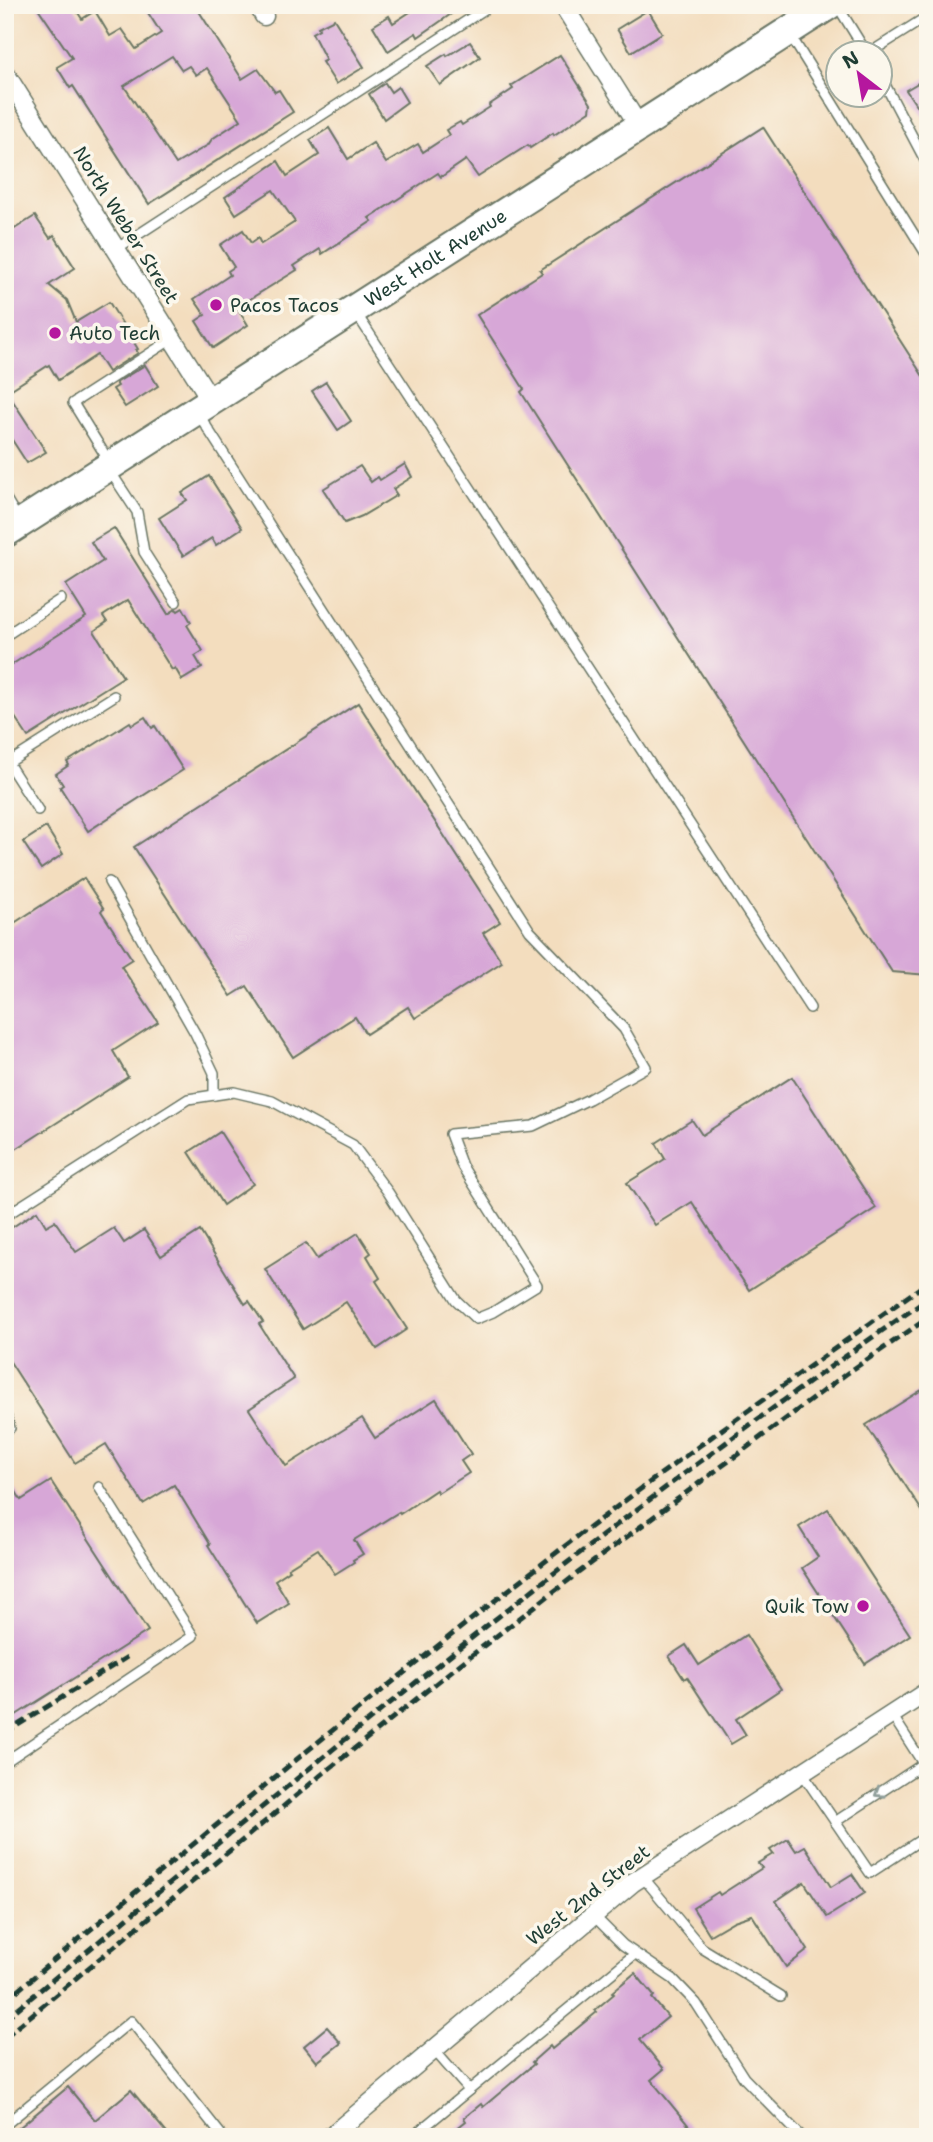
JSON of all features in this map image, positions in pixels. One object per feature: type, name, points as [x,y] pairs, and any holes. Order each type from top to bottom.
[{"type":"main road","name":"West Holt Avenue","points":[[13,528],[829,5]]},
{"type":"street","points":[[564,5],[639,126]]},
{"type":"street","name":"North Weber Street","points":[[5,73],[172,339],[203,405]]},
{"type":"street","name":"West 2nd Street","points":[[330,2137],[642,1876],[928,1691]]},
{"type":"lane","points":[[116,249],[491,5]]},
{"type":"lane","points":[[837,5],[859,38]]},
{"type":"lane","points":[[892,38],[928,16]]},
{"type":"lane","points":[[788,32],[928,257]]},
{"type":"lane","points":[[894,100],[928,166]]},
{"type":"lane","points":[[353,309],[810,1008]]},
{"type":"lane","points":[[172,339],[72,403],[137,512],[144,552],[176,602]]},
{"type":"lane","points":[[5,1216],[188,1099],[234,1092],[272,1101],[353,1145],[387,1192],[456,1300],[476,1319],[493,1312],[537,1285],[462,1167],[450,1134],[533,1126],[646,1067],[624,1029],[530,931],[203,405]]},
{"type":"lane","points":[[5,497],[13,528]]},
{"type":"lane","points":[[5,636],[61,600]]},
{"type":"lane","points":[[38,810],[7,760],[114,696]]},
{"type":"lane","points":[[109,882],[195,1033],[214,1073],[214,1095]]},
{"type":"lane","points":[[5,1412],[10,1428]]},
{"type":"lane","points":[[5,1762],[193,1636],[99,1487]]},
{"type":"lane","points":[[835,1822],[925,1768],[892,1715]]},
{"type":"lane","points":[[802,1773],[870,1873],[928,1835]]},
{"type":"lane","points":[[642,1876],[702,1948],[781,1996]]},
{"type":"lane","points":[[593,1915],[622,1945],[673,1979],[696,2003],[744,2078],[802,2137]]},
{"type":"lane","points":[[412,2137],[635,1954]]},
{"type":"lane","points":[[5,2125],[131,2021],[223,2137]]},
{"type":"lane","points":[[434,2050],[469,2090]]},
{"type":"building","points":[[36,5],[73,5],[82,19],[95,11],[110,36],[122,29],[136,49],[161,33],[143,5],[195,5],[242,79],[258,69],[275,92],[279,90],[293,112],[149,204],[73,86],[70,88],[57,67],[72,58]],"holes":[[[172,56],[182,70],[189,66],[196,75],[207,68],[241,120],[212,139],[208,145],[176,164],[124,86]]]},
{"type":"building","points":[[421,5],[464,5],[418,37],[416,33],[388,51],[373,26],[389,16],[393,23]]},
{"type":"building","points":[[648,10],[662,33],[631,52],[617,29]]},
{"type":"building","points":[[334,19],[364,67],[336,84],[322,62],[326,60],[312,33]]},
{"type":"building","points":[[470,42],[480,57],[440,85],[427,66]]},
{"type":"building","points":[[560,55],[591,104],[590,111],[554,135],[553,133],[530,148],[528,145],[478,177],[466,160],[441,177],[438,173],[369,218],[372,221],[322,254],[320,249],[294,266],[297,270],[237,307],[248,325],[213,348],[196,321],[205,315],[194,299],[230,275],[228,271],[234,267],[220,245],[243,230],[251,243],[258,238],[261,244],[295,222],[273,190],[236,214],[225,197],[278,161],[287,176],[319,155],[310,140],[329,128],[348,159],[373,143],[386,163],[418,144],[423,152],[449,135],[446,130],[460,122],[462,125],[490,107],[489,105],[513,89],[511,86]]},
{"type":"building","points":[[928,77],[928,123],[906,90]]},
{"type":"building","points":[[385,83],[391,92],[398,87],[407,102],[384,119],[369,94]]},
{"type":"building","points":[[763,127],[928,384],[928,975],[892,972],[521,392],[524,389],[477,315],[542,273],[540,270]]},
{"type":"building","points":[[35,216],[50,238],[54,235],[75,268],[49,285],[67,300],[76,322],[109,302],[138,353],[108,372],[97,355],[58,380],[49,365],[7,392],[46,452],[27,463],[5,429],[5,235]]},
{"type":"building","points":[[145,365],[158,386],[125,407],[113,389],[118,386],[116,383]]},
{"type":"building","points":[[326,382],[351,421],[338,430],[312,391]]},
{"type":"building","points":[[405,464],[412,477],[393,489],[397,495],[345,523],[323,489],[360,466],[371,482],[378,477],[380,480]]},
{"type":"building","points":[[209,476],[242,528],[216,545],[212,538],[183,556],[159,518],[187,500],[182,493]]},
{"type":"building","points":[[114,528],[168,614],[183,608],[191,622],[187,625],[203,651],[195,656],[202,668],[182,680],[175,668],[172,670],[128,600],[103,616],[107,622],[94,631],[123,677],[28,737],[5,702],[5,669],[86,617],[66,585],[103,561],[91,542]]},
{"type":"building","points":[[358,703],[500,922],[483,933],[502,962],[415,1018],[408,1007],[366,1034],[355,1017],[293,1057],[247,986],[231,996],[134,847]]},
{"type":"building","points":[[145,717],[152,728],[155,726],[183,770],[88,831],[60,787],[63,785],[56,774],[69,765],[67,762],[130,722],[132,725]]},
{"type":"building","points":[[46,827],[63,854],[41,869],[23,842]]},
{"type":"building","points":[[84,878],[104,909],[101,911],[132,959],[121,966],[158,1022],[113,1051],[128,1077],[5,1156],[5,929]]},
{"type":"building","points":[[792,1077],[876,1208],[749,1290],[692,1202],[655,1225],[627,1183],[665,1159],[656,1143],[692,1120],[702,1135]]},
{"type":"building","points":[[220,1132],[253,1184],[223,1205],[189,1152]]},
{"type":"building","points":[[37,1211],[46,1226],[55,1221],[76,1252],[114,1228],[124,1243],[144,1230],[161,1256],[200,1231],[245,1304],[249,1301],[263,1322],[259,1324],[294,1379],[249,1409],[286,1466],[362,1418],[375,1438],[436,1399],[471,1454],[461,1461],[469,1473],[354,1540],[363,1554],[335,1574],[318,1549],[288,1568],[290,1570],[275,1580],[289,1603],[257,1623],[174,1485],[143,1504],[106,1444],[75,1463],[5,1354],[5,1232]]},
{"type":"building","points":[[358,1233],[371,1253],[367,1256],[380,1278],[376,1281],[407,1329],[377,1349],[346,1302],[303,1329],[265,1269],[306,1243],[317,1259]]},
{"type":"building","points":[[928,1386],[928,1520],[866,1425]]},
{"type":"building","points":[[51,1481],[148,1631],[5,1722],[5,1496],[15,1490],[21,1500]]},
{"type":"building","points":[[828,1509],[910,1635],[865,1664],[802,1568],[818,1557],[799,1527]]},
{"type":"building","points":[[746,1635],[781,1689],[736,1719],[746,1735],[731,1744],[687,1677],[684,1679],[669,1656],[686,1645],[699,1665]]},
{"type":"building","points":[[788,1839],[796,1851],[805,1846],[831,1887],[852,1874],[865,1893],[827,1917],[804,1882],[776,1901],[808,1950],[786,1967],[752,1915],[734,1921],[710,1935],[693,1908],[718,1892],[720,1895],[762,1868],[758,1863],[773,1854],[770,1850]]},
{"type":"building","points":[[635,1973],[668,2017],[640,2040],[664,2069],[651,2080],[698,2137],[446,2137],[466,2121],[464,2118],[481,2104],[483,2107],[534,2064],[532,2062],[550,2046],[552,2049],[597,2012],[595,2010],[614,1994],[612,1992]]},
{"type":"building","points":[[327,2027],[341,2043],[317,2062],[304,2046]]},
{"type":"building","points":[[68,2087],[95,2120],[131,2090],[170,2137],[8,2137]]},
{"type":"railway","points":[[5,2001],[265,1785],[529,1574],[677,1462],[928,1282]]},
{"type":"railway","points":[[5,2019],[344,1740],[573,1558],[690,1469],[928,1299]]},
{"type":"railway","points":[[5,2037],[455,1668],[846,1374],[928,1318]]},
{"type":"railway","points":[[5,1733],[127,1657]]},
{"type":"place","name":"Pacos Tacos","points":[[216,305]]},
{"type":"place","name":"Auto Tech","points":[[55,333]]},
{"type":"place","name":"Quik Tow","points":[[863,1606]]}]
